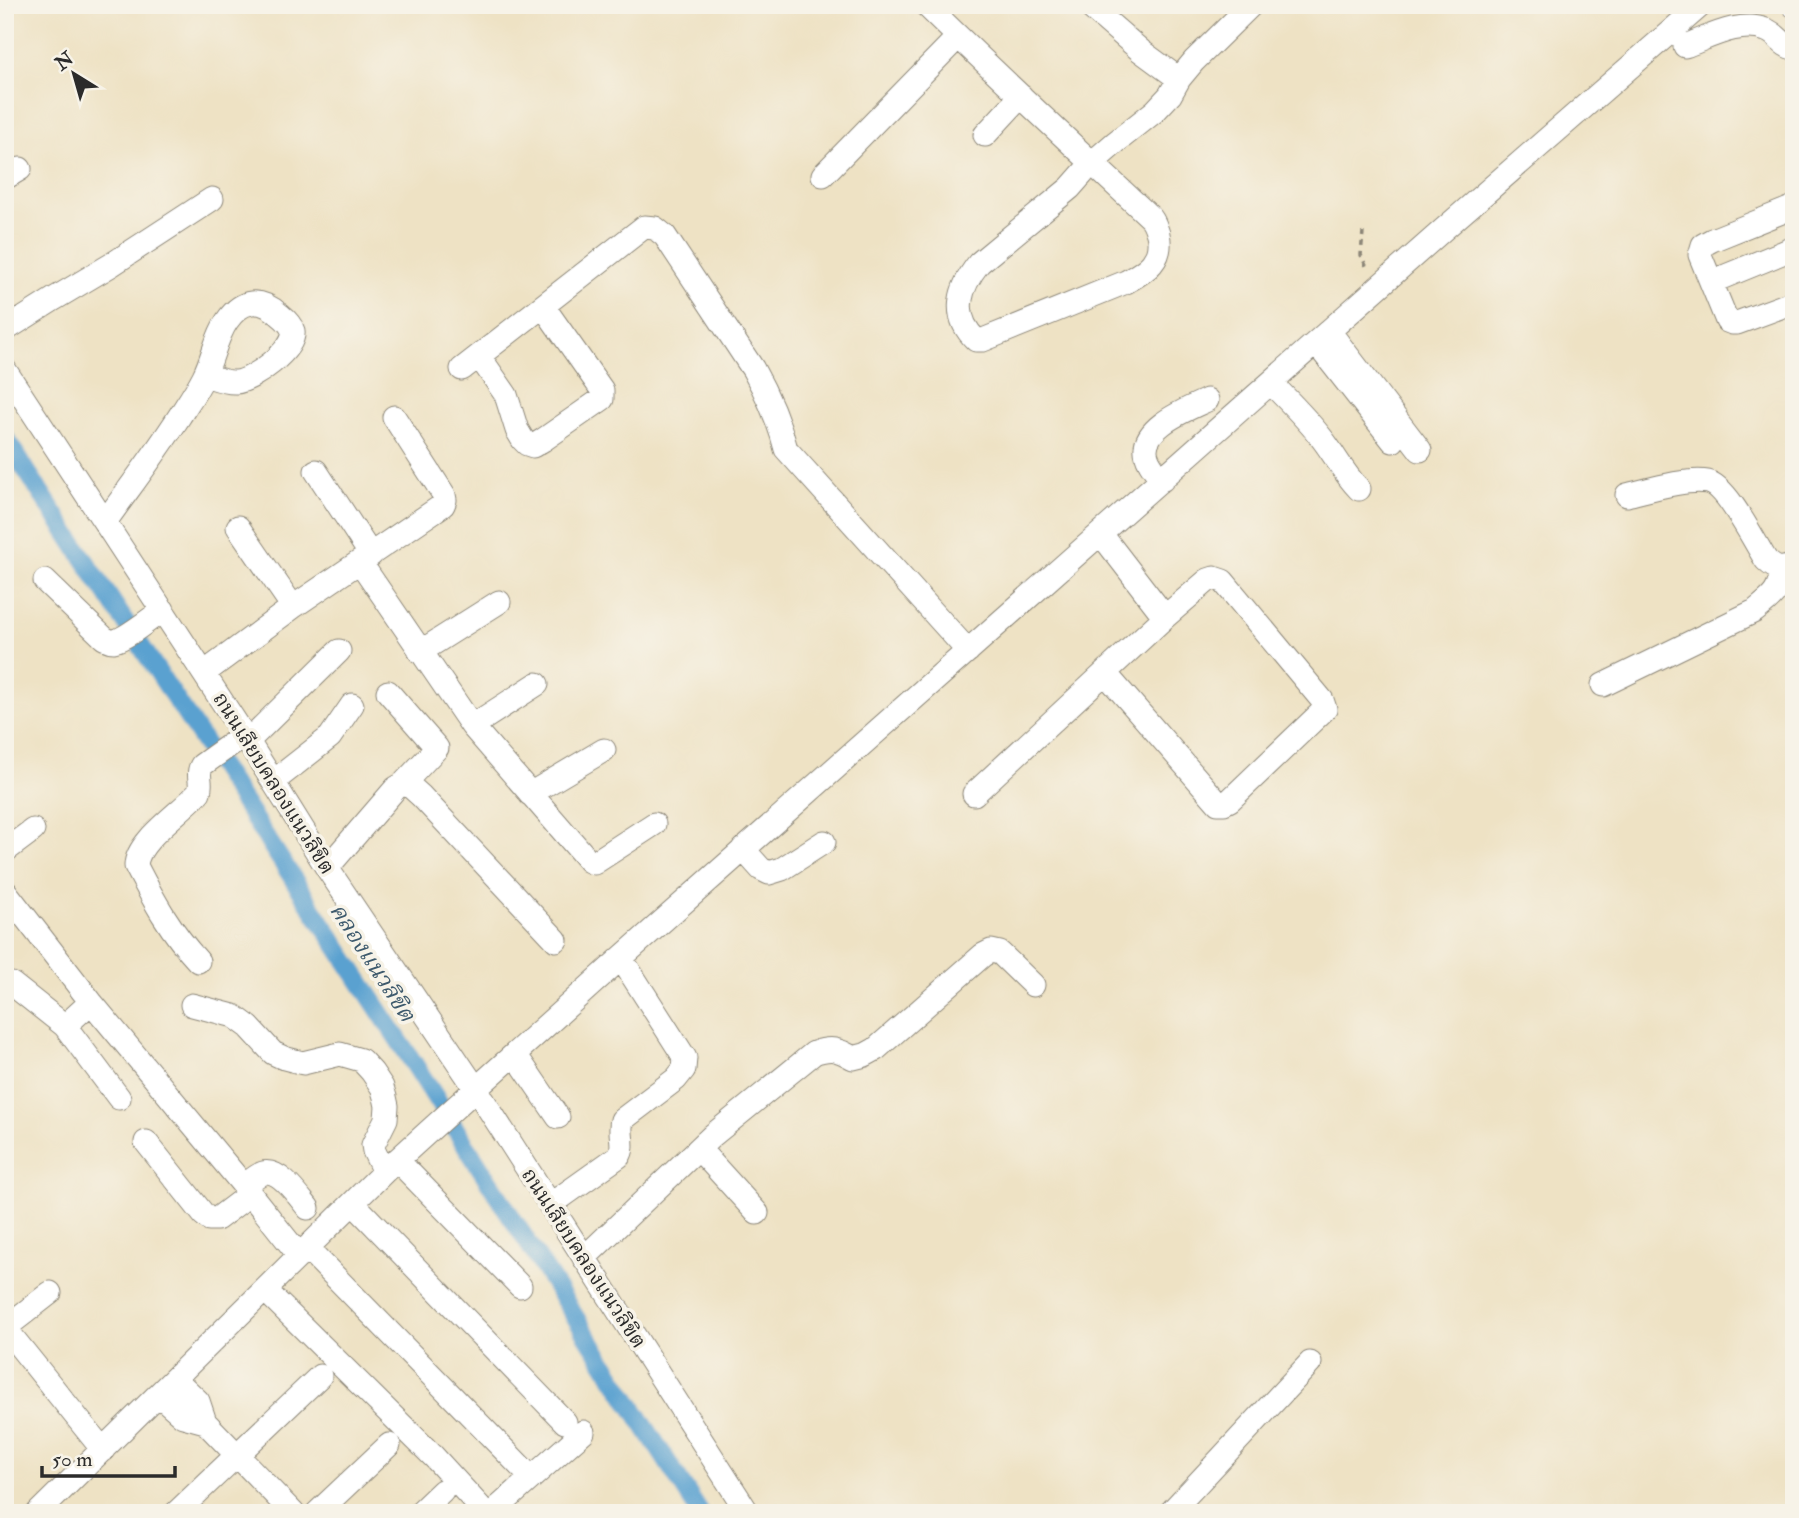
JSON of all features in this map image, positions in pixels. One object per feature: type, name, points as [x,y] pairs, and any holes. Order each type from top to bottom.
[{"type":"street","points":[[926,5],[958,37],[1092,163],[1154,223],[1160,246],[1154,262],[1142,274],[983,340],[976,340],[965,326],[960,311],[961,295],[968,277],[979,263],[1070,188],[1092,163],[1155,111],[1194,61],[1251,5]]},
{"type":"street","points":[[1088,5],[1141,51],[1179,79]]},
{"type":"street","points":[[38,1513],[303,1251],[428,1132],[743,849],[1701,5]]},
{"type":"street","points":[[1685,46],[1739,27],[1751,26],[1772,33],[1786,46],[1794,48]]},
{"type":"street","points":[[823,175],[958,37]]},
{"type":"street","points":[[985,135],[1021,96]]},
{"type":"street","points":[[5,330],[212,200]]},
{"type":"street","points":[[1794,206],[1712,240],[1703,246],[1700,255],[1727,321],[1737,323],[1794,302]]},
{"type":"street","points":[[543,306],[602,390],[602,399],[533,446],[527,444],[517,430],[506,395],[471,363],[543,306],[643,227],[654,228],[665,236],[758,377],[786,449],[968,651]]},
{"type":"street","points":[[1711,282],[1794,248]]},
{"type":"street","points":[[1323,337],[1392,441]]},
{"type":"street","points":[[1323,337],[1420,450]]},
{"type":"street","name":"ถนนเลียบคลองแนวลิขิต","points":[[5,370],[105,522],[156,614],[204,673],[241,740],[274,782],[468,1096],[550,1205],[748,1513]]},
{"type":"street","points":[[105,522],[162,444],[205,375]]},
{"type":"street","points":[[1271,383],[1318,433],[1334,453],[1343,472],[1359,489]]},
{"type":"street","points":[[1162,480],[1147,458],[1148,439],[1162,424],[1207,400]]},
{"type":"street","points":[[204,673],[293,607],[443,505],[444,495],[394,417]]},
{"type":"street","points":[[316,471],[420,652],[472,726],[589,861],[594,863],[654,824]]},
{"type":"street","points":[[1603,685],[1755,611],[1774,595],[1788,567],[1773,568],[1727,496],[1709,482],[1690,481],[1627,495]]},
{"type":"street","points":[[238,527],[293,607]]},
{"type":"street","points":[[1101,534],[1165,617]]},
{"type":"street","points":[[974,794],[1165,617],[1208,580],[1214,578],[1223,581],[1322,700],[1325,709],[1230,800],[1218,803],[1105,673]]},
{"type":"street","points":[[45,581],[110,641],[126,635],[156,614]]},
{"type":"street","points":[[420,652],[499,602]]},
{"type":"street","points":[[198,961],[160,914],[136,866],[140,850],[199,792],[202,786],[199,770],[209,759],[241,740],[339,651]]},
{"type":"street","points":[[472,726],[537,684]]},
{"type":"street","points":[[327,868],[396,788],[437,748],[388,692]]},
{"type":"street","points":[[274,782],[330,737],[352,705]]},
{"type":"street","points":[[530,794],[604,750]]},
{"type":"street","points":[[403,784],[421,796],[556,940]]},
{"type":"street","points":[[5,851],[33,830]]},
{"type":"street","points":[[743,849],[761,869],[769,873],[782,869],[824,842]]},
{"type":"street","points":[[5,891],[91,1002],[247,1190],[303,1251],[522,1468]]},
{"type":"street","points":[[584,1258],[698,1149],[814,1053],[827,1048],[853,1058],[876,1049],[983,955],[991,951],[1000,953],[1033,985]]},
{"type":"street","points":[[550,1205],[619,1156],[623,1149],[620,1127],[622,1121],[676,1079],[684,1069],[685,1058],[621,958]]},
{"type":"street","points":[[12,984],[65,1026],[119,1098]]},
{"type":"street","points":[[65,1026],[91,1002]]},
{"type":"street","points":[[192,1005],[234,1016],[273,1053],[284,1058],[303,1063],[340,1054],[361,1060],[372,1072],[386,1097],[386,1119],[373,1145],[374,1151],[520,1286]]},
{"type":"street","points":[[515,1054],[558,1117]]},
{"type":"street","points":[[146,1142],[209,1219],[217,1219],[261,1173],[277,1174],[308,1208]]},
{"type":"street","points":[[698,1149],[757,1213]]},
{"type":"street","points":[[265,1290],[486,1510],[574,1427],[353,1203]]},
{"type":"street","points":[[50,1293],[5,1328],[103,1450]]},
{"type":"street","points":[[1170,1513],[1310,1363]]},
{"type":"street","points":[[176,1513],[320,1376]]},
{"type":"street","points":[[167,1387],[198,1401],[205,1422],[293,1513]]},
{"type":"street","points":[[317,1513],[389,1445]]},
{"type":"street","points":[[419,1513],[442,1491]]},
{"type":"path","points":[[1363,232],[1361,254],[1365,266],[1381,285]]},
{"type":"waterway","name":"คลองแนวลิขิต","points":[[5,438],[409,1056],[700,1513]]}]
